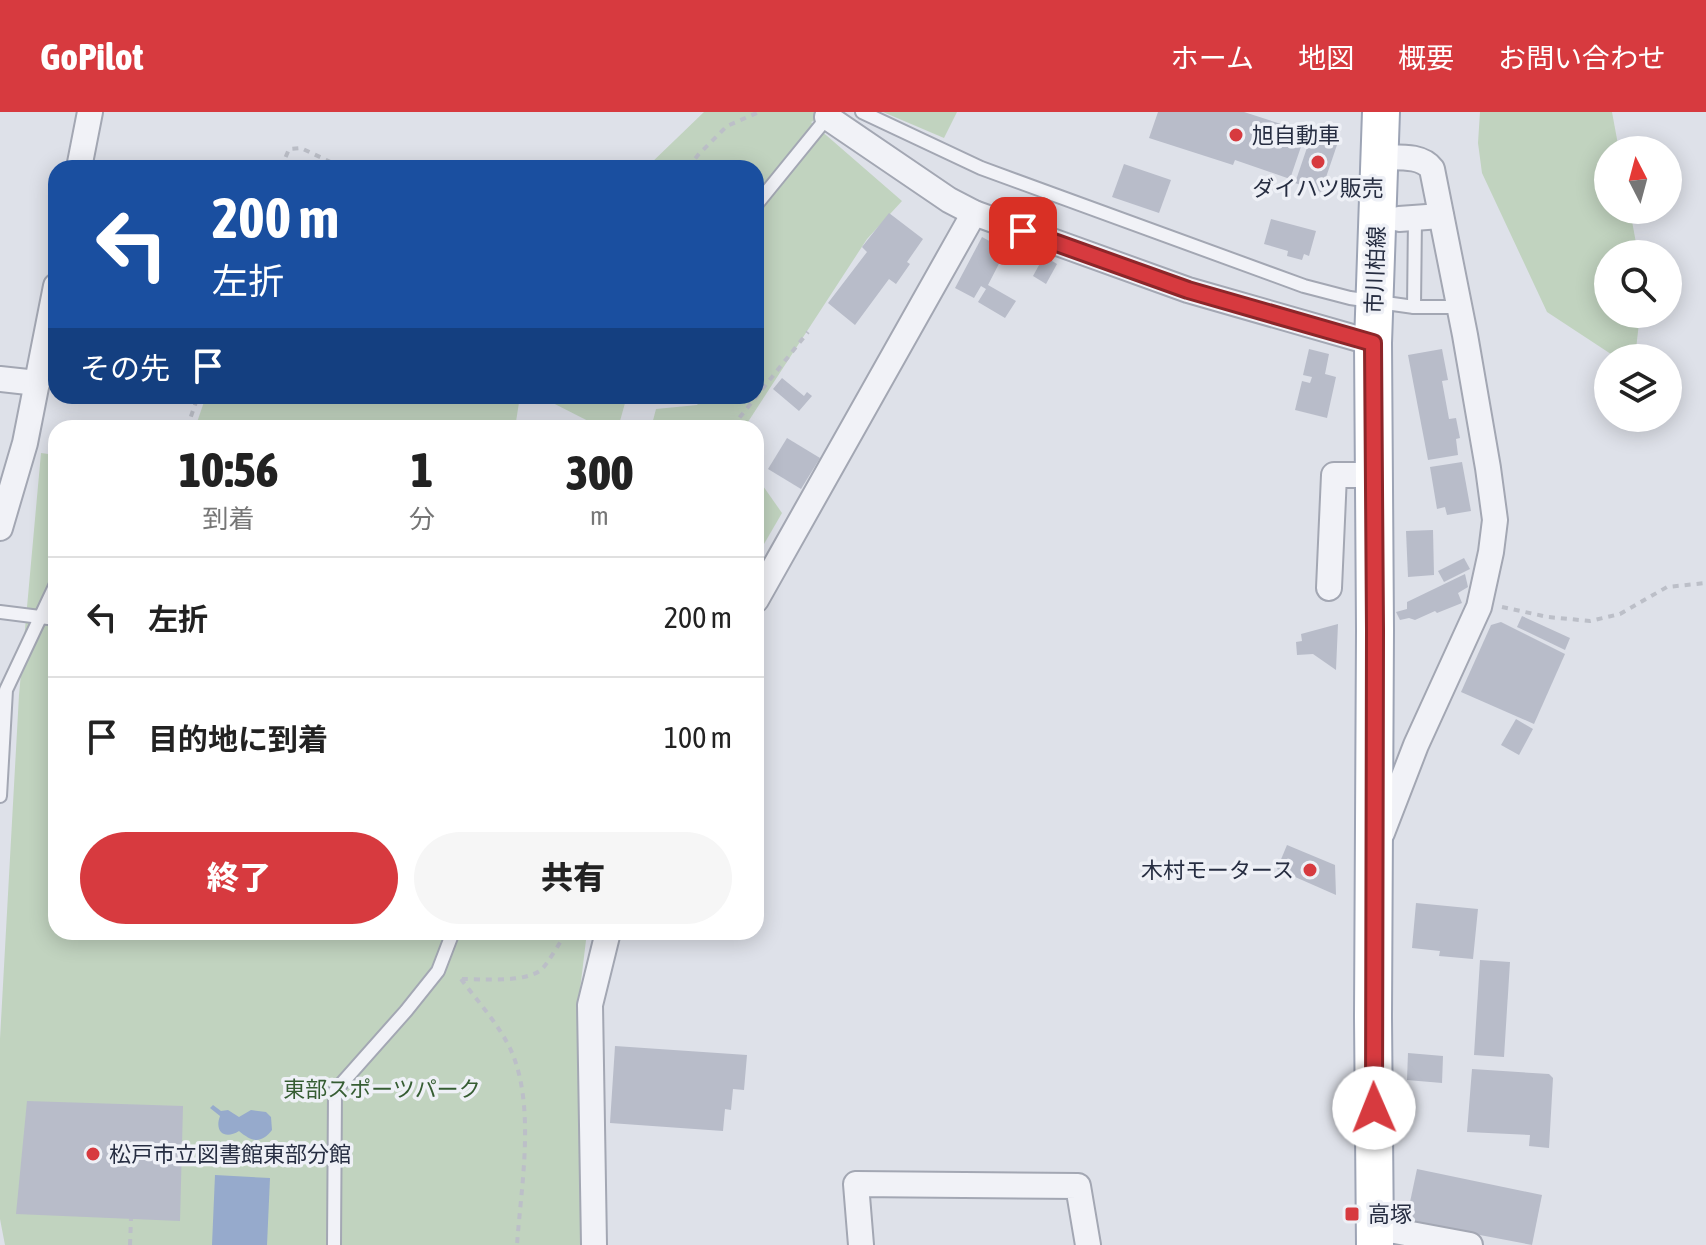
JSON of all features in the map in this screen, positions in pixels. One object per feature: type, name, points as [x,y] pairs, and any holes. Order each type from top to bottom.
[{"type":"main road","name":"市川柏線","points":[[1375,1237],[1373,343],[1381,112]]},
{"type":"street","points":[[81,160],[90,112]]},
{"type":"street","points":[[829,115],[949,200],[974,213],[1188,290],[1373,343]]},
{"type":"street","points":[[1373,866],[1379,840],[1416,745],[1479,607],[1495,520],[1432,169],[1426,162],[1417,159],[1379,157]]},
{"type":"street","points":[[764,586],[974,213]]},
{"type":"street","points":[[1407,218],[1441,216]]},
{"type":"street","points":[[0,528],[25,443],[48,327]]},
{"type":"street","points":[[0,379],[37,383]]},
{"type":"street","points":[[1329,588],[1334,475],[1373,475]]},
{"type":"street","points":[[594,1245],[590,1005],[606,940]]},
{"type":"street","points":[[861,1245],[856,1184],[1078,1186],[1088,1245]]},
{"type":"street","points":[[1375,1237],[1395,1231],[1470,1245]]},
{"type":"lane","points":[[862,112],[981,168],[1304,286],[1350,298],[1414,307],[1459,307]]},
{"type":"lane","points":[[764,195],[829,115]]},
{"type":"lane","points":[[1407,218],[1414,307]]},
{"type":"lane","points":[[0,796],[6,690],[48,600]]},
{"type":"lane","points":[[0,612],[48,618]]},
{"type":"lane","points":[[334,1245],[335,1091],[406,1011],[440,966],[450,940]]},
{"type":"path","points":[[694,160],[727,126],[759,112]]},
{"type":"path","points":[[284,160],[289,149],[301,148],[326,160]]},
{"type":"path","points":[[764,387],[808,332]]},
{"type":"path","points":[[738,420],[750,404]]},
{"type":"path","points":[[1479,607],[1506,607],[1548,617],[1590,621],[1620,614],[1667,587],[1706,583]]},
{"type":"path","points":[[461,979],[524,977],[541,970],[562,940]]},
{"type":"path","points":[[440,966],[461,979],[493,1021],[512,1052],[521,1078],[525,1110],[517,1245]]},
{"type":"path","points":[[130,1245],[131,1219]]},
{"type":"green space","points":[[704,112],[837,112],[811,122],[902,201],[867,239],[764,397],[764,160],[654,160]]},
{"type":"green space","points":[[883,112],[957,112],[944,138]]},
{"type":"green space","points":[[1480,112],[1612,112],[1616,136],[1594,136],[1594,224],[1633,224],[1635,240],[1594,240],[1594,328],[1638,328],[1637,344],[1596,344],[1547,312],[1482,173],[1478,143]]},
{"type":"green space","points":[[203,404],[519,404],[516,420],[198,420]]},
{"type":"green space","points":[[555,404],[625,404],[620,420],[586,420]]},
{"type":"green space","points":[[760,404],[749,420],[653,420],[656,409]]},
{"type":"green space","name":"東部スポーツパーク","points":[[41,453],[48,454],[48,940],[586,940],[579,998],[583,1245],[5,1245],[0,1219],[0,1039],[19,695]]},
{"type":"green space","points":[[764,487],[782,513],[764,544]]},
{"type":"water","points":[[213,1105],[239,1117],[251,1110],[266,1112],[271,1117],[272,1130],[264,1138],[256,1140],[239,1131],[229,1135],[222,1133],[218,1126],[220,1116],[210,1108]]},
{"type":"water","points":[[215,1175],[270,1178],[267,1245],[212,1245]]},
{"type":"building","points":[[1158,112],[1244,112],[1306,132],[1290,179],[1235,160],[1233,165],[1149,138]]},
{"type":"building","points":[[1312,133],[1338,142],[1321,192],[1295,183]]},
{"type":"building","points":[[1124,164],[1171,180],[1159,213],[1112,197]]},
{"type":"building","points":[[889,213],[923,239],[896,284],[889,279],[855,325],[828,303],[867,252],[862,247]]},
{"type":"building","points":[[1271,219],[1316,231],[1309,256],[1304,254],[1302,260],[1287,256],[1288,251],[1264,244]]},
{"type":"building","points":[[982,237],[1006,250],[988,285],[1016,301],[1005,318],[978,302],[986,289],[981,286],[974,298],[955,288]]},
{"type":"building","points":[[1044,256],[1057,264],[1046,284],[1033,276]]},
{"type":"building","points":[[1309,349],[1329,354],[1325,374],[1336,377],[1327,418],[1295,410],[1302,381],[1310,383],[1312,377],[1303,375]]},
{"type":"building","points":[[1442,349],[1448,380],[1442,381],[1449,419],[1456,418],[1460,438],[1456,439],[1458,455],[1428,460],[1408,355]]},
{"type":"building","points":[[782,378],[804,396],[807,392],[812,396],[799,411],[773,389]]},
{"type":"building","points":[[787,438],[820,458],[801,489],[768,469]]},
{"type":"building","points":[[1462,462],[1471,511],[1447,515],[1445,507],[1437,509],[1430,467]]},
{"type":"building","points":[[1433,530],[1434,575],[1408,577],[1406,531]]},
{"type":"building","points":[[1464,558],[1470,569],[1444,582],[1438,571]]},
{"type":"building","points":[[1465,574],[1468,587],[1458,593],[1462,603],[1415,620],[1400,620],[1396,612],[1407,609],[1407,602]]},
{"type":"building","points":[[1522,616],[1570,638],[1565,650],[1517,627]]},
{"type":"building","points":[[1501,622],[1565,654],[1534,724],[1461,692],[1491,625]]},
{"type":"building","points":[[1338,624],[1336,670],[1313,654],[1297,655],[1296,642],[1302,641],[1301,634]]},
{"type":"building","points":[[1516,719],[1533,729],[1519,755],[1501,745]]},
{"type":"building","points":[[1287,845],[1335,865],[1336,895],[1277,869]]},
{"type":"building","points":[[1416,903],[1478,909],[1473,959],[1439,956],[1440,951],[1412,948]]},
{"type":"building","points":[[1480,960],[1510,962],[1504,1057],[1474,1055]]},
{"type":"building","points":[[615,1046],[747,1055],[744,1090],[733,1089],[731,1110],[725,1109],[723,1131],[610,1123]]},
{"type":"building","points":[[1408,1053],[1443,1056],[1442,1083],[1407,1080]]},
{"type":"building","points":[[1472,1069],[1549,1074],[1553,1078],[1549,1148],[1529,1146],[1530,1135],[1467,1132]]},
{"type":"building","points":[[27,1101],[183,1106],[180,1221],[16,1214]]},
{"type":"building","points":[[1417,1169],[1542,1195],[1532,1245],[1406,1221]]},
{"type":"place","name":"旭自動車","points":[[1236,135]]},
{"type":"place","name":"ダイハツ販売","points":[[1318,162]]},
{"type":"place","name":"木村モータース","points":[[1310,870]]},
{"type":"place","name":"松戸市立図書館東部分館","points":[[93,1154]]},
{"type":"place","name":"高塚","points":[[1352,1214]]},
{"type":"route","points":[[1023,231],[1188,290],[1373,343],[1374,1108]]}]
